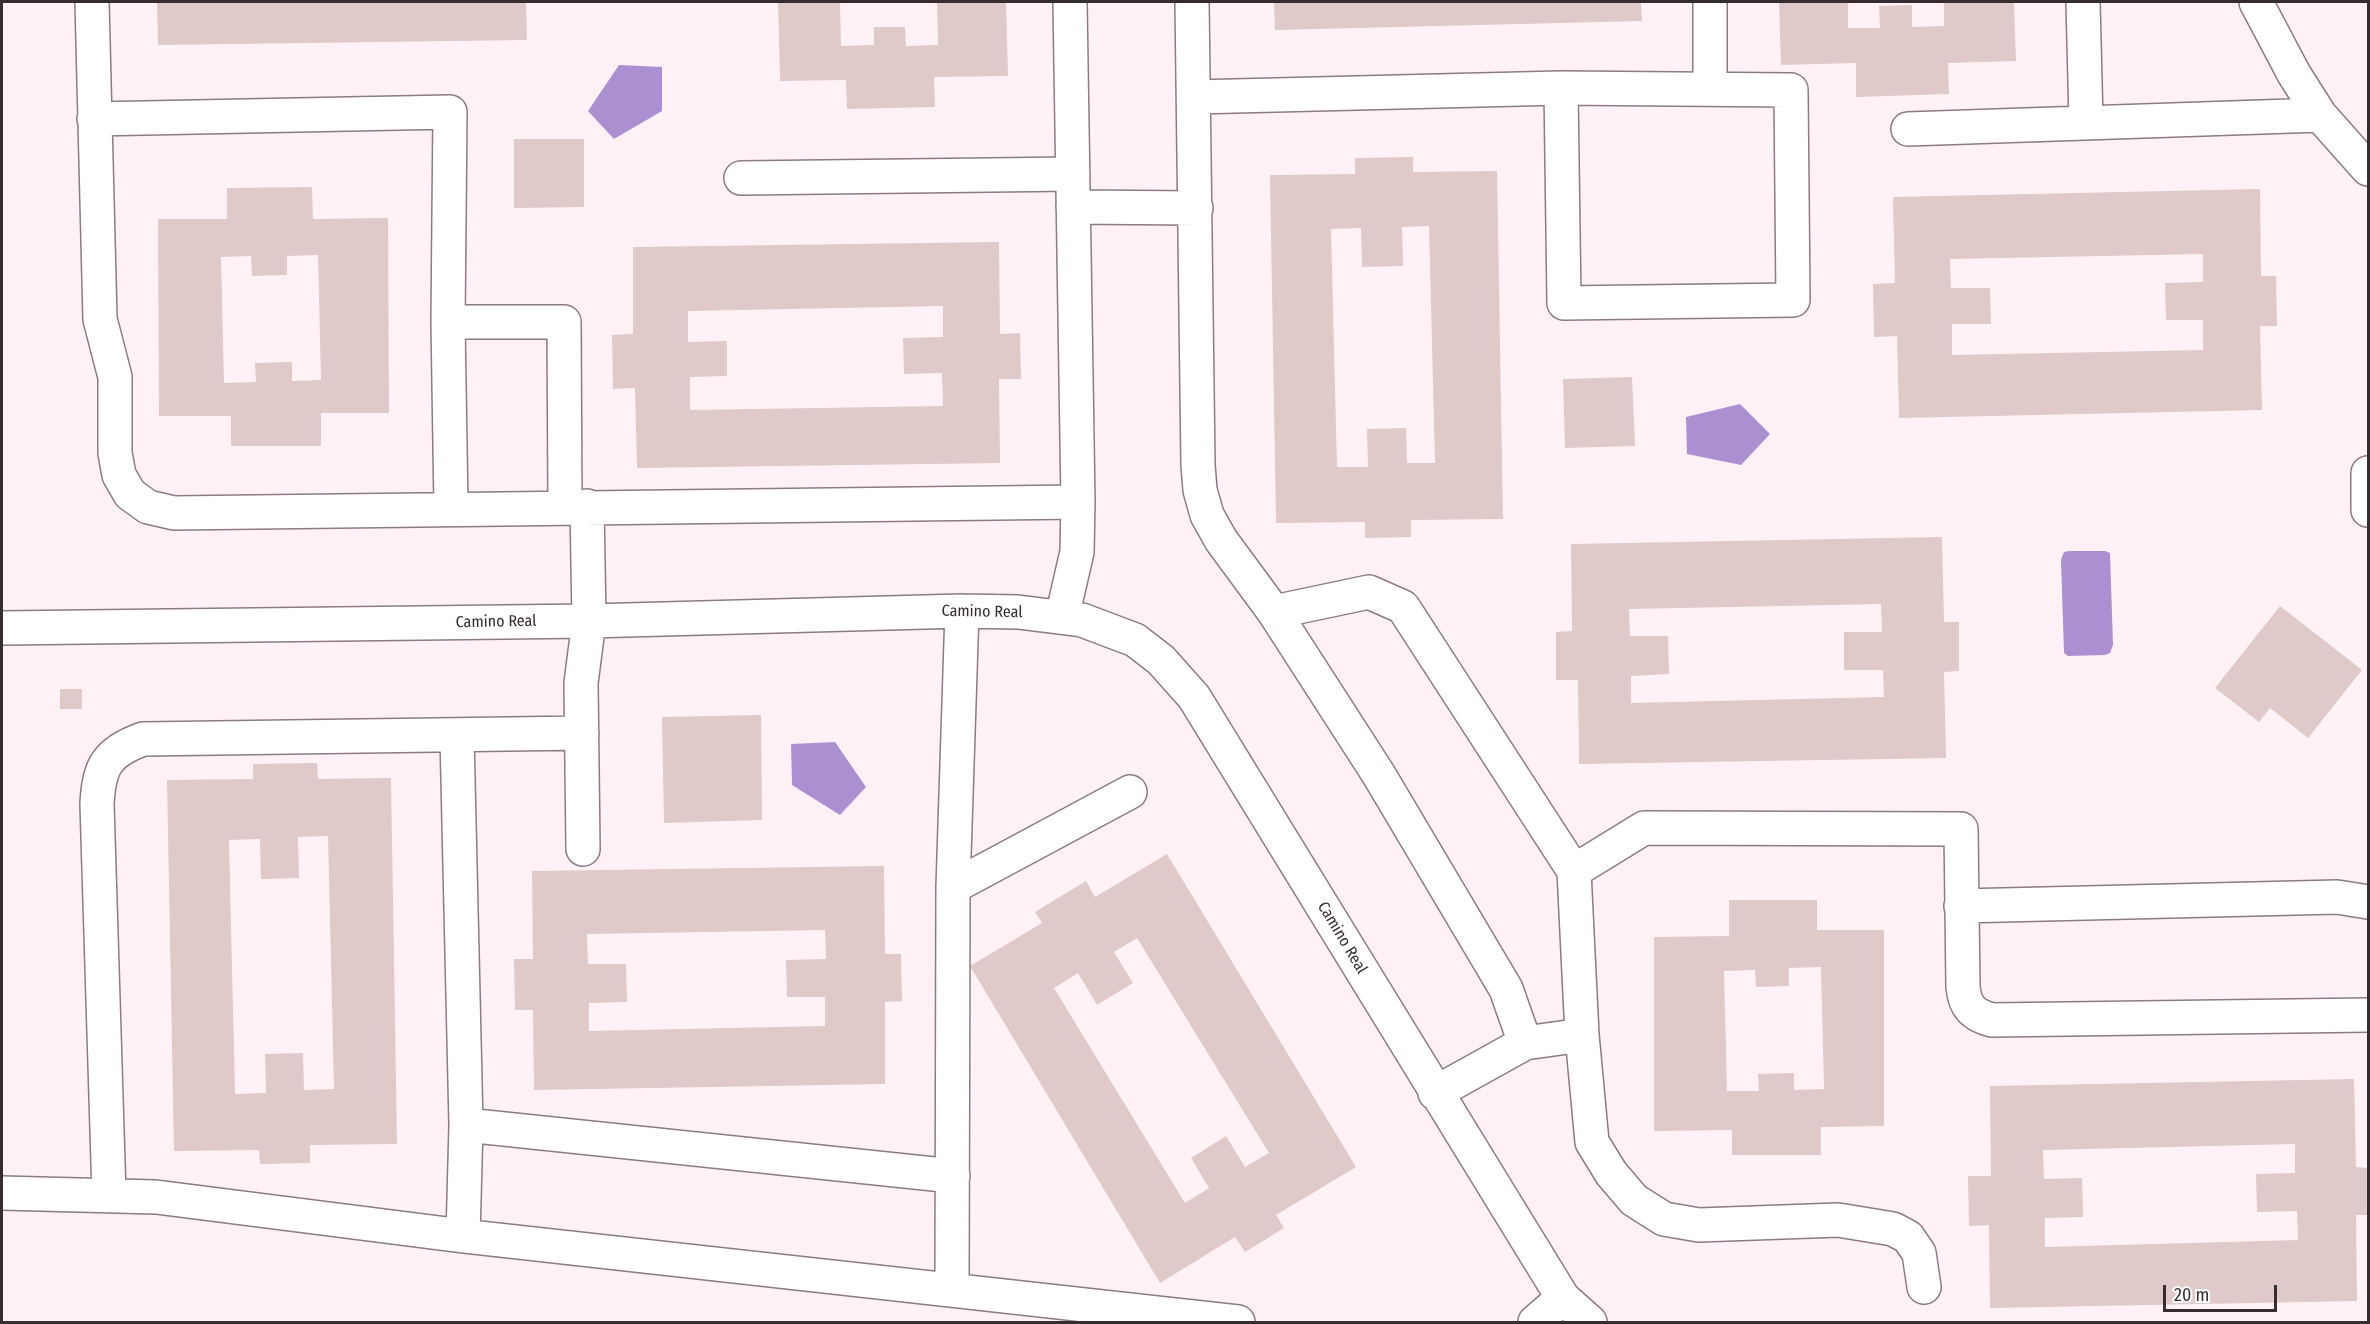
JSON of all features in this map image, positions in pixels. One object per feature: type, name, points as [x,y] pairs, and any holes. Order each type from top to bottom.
[{"type":"street","points":[[92,2],[100,319],[115,377],[114,453],[119,475],[130,494],[147,507],[174,513],[576,506],[1078,502]]},
{"type":"street","points":[[1062,617],[1077,552],[1078,502],[1070,2]]},
{"type":"street","points":[[1192,2],[1200,490],[1207,514],[1221,540],[1274,612],[1379,775],[1506,989],[1525,1043]]},
{"type":"street","points":[[1710,2],[1710,89]]},
{"type":"street","points":[[2084,2],[2086,122]]},
{"type":"street","points":[[2256,2],[2294,74],[2320,116],[2368,169]]},
{"type":"street","points":[[1194,97],[1561,88],[1791,90],[1793,300],[1564,303],[1561,88]]},
{"type":"street","points":[[94,119],[450,112],[448,322],[451,508]]},
{"type":"street","points":[[1908,129],[2320,116]]},
{"type":"street","points":[[741,178],[1073,174]]},
{"type":"street","points":[[1073,207],[1197,208]]},
{"type":"street","points":[[448,322],[564,322],[576,506],[589,621],[581,683],[584,849]]},
{"type":"street","points":[[2368,473],[2368,510]]},
{"type":"street","points":[[1274,612],[1369,592],[1403,607],[1574,871],[1582,1035],[1592,1142],[1611,1173],[1634,1200],[1664,1218],[1699,1225],[1838,1220],[1893,1230],[1908,1237],[1919,1253],[1924,1287]]},
{"type":"street","points":[[952,1289],[953,887],[962,611]]},
{"type":"street","name":"Camino Real","points":[[2,628],[589,621],[962,611],[1062,617],[1100,626],[1135,640],[1161,660],[1194,697],[1435,1093],[1563,1298],[1590,1323]]},
{"type":"street","points":[[109,1195],[97,804],[100,774],[113,753],[143,739],[582,733]]},
{"type":"street","points":[[457,736],[466,1125],[463,1236]]},
{"type":"street","points":[[953,887],[1130,792]]},
{"type":"street","points":[[1574,871],[1644,828],[1961,829],[1964,998],[1970,1009],[1980,1017],[1992,1020],[2368,1015]]},
{"type":"street","points":[[1961,906],[2337,897],[2368,902]]},
{"type":"street","points":[[1435,1093],[1525,1043],[1582,1035]]},
{"type":"street","points":[[466,1125],[953,1176]]},
{"type":"street","points":[[2,1193],[156,1197],[463,1236],[952,1289],[1238,1323]]},
{"type":"street","points":[[1535,1323],[1563,1298]]},
{"type":"shaded area","points":[[619,65],[662,67],[662,111],[614,139],[588,111]]},
{"type":"shaded area","points":[[1740,404],[1770,434],[1741,465],[1687,454],[1686,417]]},
{"type":"shaded area","points":[[2064,552],[2110,553],[2113,645],[2110,653],[2105,655],[2068,656],[2064,653],[2061,560]]},
{"type":"shaded area","points":[[835,742],[866,787],[840,815],[792,785],[791,744]]},
{"type":"building","points":[[157,2],[526,2],[527,40],[158,45]]},
{"type":"building","points":[[778,2],[840,2],[841,46],[874,45],[874,27],[905,27],[906,46],[938,45],[937,2],[1006,2],[1008,76],[934,77],[935,107],[847,109],[846,80],[780,81]]},
{"type":"building","points":[[1274,2],[1641,2],[1642,21],[1275,30]]},
{"type":"building","points":[[1779,2],[1848,2],[1848,28],[1880,28],[1879,6],[1912,5],[1912,27],[1944,26],[1944,2],[2014,2],[2016,61],[1948,63],[1949,94],[1856,97],[1856,63],[1781,65]]},
{"type":"building","points":[[514,139],[584,139],[584,207],[514,208]]},
{"type":"building","points":[[1413,157],[1413,172],[1497,171],[1503,519],[1411,520],[1411,537],[1365,538],[1365,522],[1276,523],[1270,175],[1355,174],[1355,158]],"holes":[[[1429,226],[1435,463],[1407,463],[1406,428],[1367,429],[1368,467],[1337,467],[1331,229],[1361,228],[1362,267],[1403,266],[1402,227]]]},
{"type":"building","points":[[312,187],[313,219],[388,218],[389,413],[321,413],[321,446],[231,446],[231,416],[159,416],[158,219],[227,219],[227,188]],"holes":[[[318,255],[321,380],[292,381],[292,362],[255,363],[256,382],[224,383],[221,257],[251,256],[252,276],[287,275],[287,256]]]},
{"type":"building","points":[[2260,189],[2261,276],[2276,276],[2277,326],[2260,326],[2262,410],[1899,418],[1897,336],[1874,337],[1873,284],[1895,283],[1893,197]],"holes":[[[2203,254],[2203,282],[2165,283],[2166,320],[2203,320],[2203,350],[1952,355],[1952,324],[1991,324],[1990,288],[1951,288],[1950,259]]]},
{"type":"building","points":[[999,242],[1000,334],[1020,333],[1021,379],[999,379],[1000,463],[637,468],[635,388],[613,389],[612,335],[633,334],[633,247]],"holes":[[[943,306],[943,337],[903,338],[904,374],[942,373],[943,406],[690,410],[690,377],[727,376],[727,341],[688,342],[688,311]]]},
{"type":"building","points":[[1632,377],[1635,446],[1565,448],[1563,379]]},
{"type":"building","points":[[1942,537],[1944,622],[1959,622],[1959,671],[1944,672],[1946,758],[1579,764],[1578,680],[1556,680],[1556,632],[1572,631],[1571,544]],"holes":[[[1881,604],[1882,632],[1844,632],[1844,670],[1883,670],[1884,697],[1631,703],[1631,676],[1669,674],[1668,636],[1630,636],[1629,609]]]},
{"type":"building","points":[[2280,606],[2362,670],[2308,738],[2270,708],[2259,722],[2215,688]]},
{"type":"building","points":[[60,689],[82,689],[82,709],[60,709]]},
{"type":"building","points":[[761,715],[762,820],[664,823],[662,717]]},
{"type":"building","points":[[317,763],[318,779],[391,778],[397,1144],[310,1145],[310,1163],[260,1164],[259,1150],[174,1151],[167,780],[253,779],[253,764]],"holes":[[[328,836],[334,1089],[304,1090],[303,1053],[265,1054],[266,1093],[235,1094],[229,840],[260,839],[261,879],[299,878],[298,837]]]},
{"type":"building","points":[[1167,854],[1356,1167],[1276,1215],[1284,1228],[1245,1252],[1235,1237],[1160,1283],[970,966],[1042,923],[1035,912],[1086,881],[1095,897]],"holes":[[[1137,938],[1269,1153],[1245,1167],[1226,1136],[1191,1158],[1209,1188],[1185,1203],[1054,988],[1078,973],[1097,1005],[1133,983],[1114,952]]]},
{"type":"building","points":[[884,866],[885,954],[901,954],[902,1001],[885,1002],[885,1084],[534,1090],[533,1010],[515,1010],[514,959],[533,959],[532,871]],"holes":[[[825,930],[826,959],[786,960],[787,997],[825,997],[825,1026],[589,1031],[589,1003],[627,1002],[626,964],[588,964],[587,934]]]},
{"type":"building","points":[[1729,900],[1817,900],[1817,930],[1884,930],[1884,1126],[1821,1127],[1821,1155],[1732,1155],[1732,1130],[1654,1131],[1654,937],[1729,936]],"holes":[[[1821,967],[1824,1089],[1794,1090],[1794,1073],[1758,1074],[1759,1091],[1727,1091],[1724,971],[1755,970],[1756,987],[1789,986],[1789,968]]]},
{"type":"building","points":[[2354,1079],[2356,1167],[2368,1168],[2368,1215],[2356,1215],[2357,1301],[1990,1308],[1989,1225],[1969,1226],[1968,1176],[1991,1176],[1990,1086]],"holes":[[[2295,1144],[2295,1173],[2256,1174],[2257,1212],[2297,1211],[2298,1240],[2045,1247],[2045,1218],[2083,1217],[2082,1178],[2044,1179],[2043,1150]]]}]
